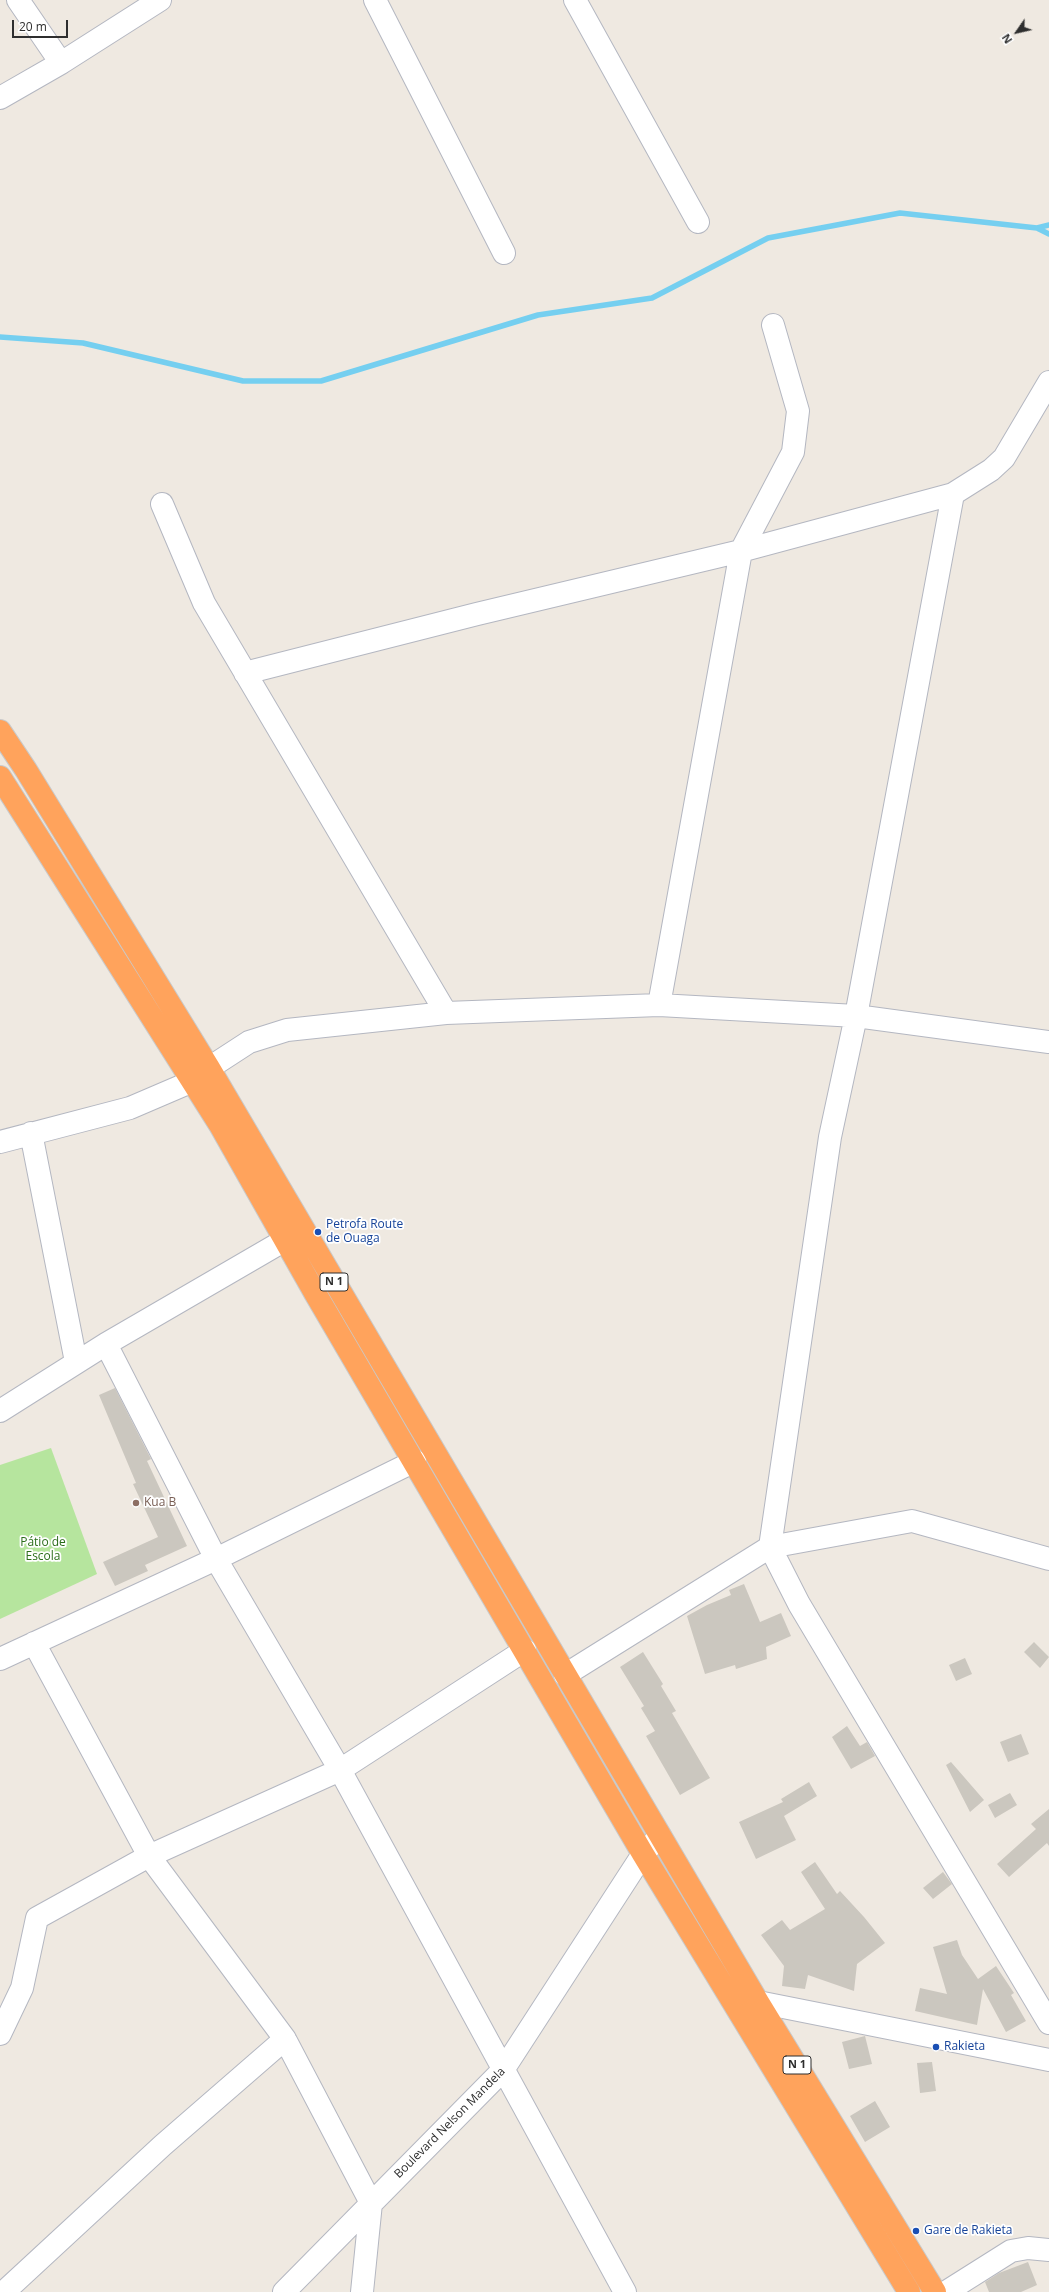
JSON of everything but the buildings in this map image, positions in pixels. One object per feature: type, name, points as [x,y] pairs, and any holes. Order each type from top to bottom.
[{"type":"highway","name":"N 1","points":[[0,731],[26,770],[262,1180],[565,1674],[758,2002],[935,2292]]},
{"type":"highway","name":"N 1","points":[[4,791],[201,1074]]},
{"type":"highway","name":"N 1","points":[[262,1180],[285,1240],[643,1854],[909,2292]]},
{"type":"street","points":[[18,0],[61,62]]},
{"type":"street","points":[[0,98],[160,0]]},
{"type":"street","points":[[375,0],[504,253]]},
{"type":"street","points":[[575,0],[698,222]]},
{"type":"street","points":[[659,1005],[741,551],[792,452],[798,411],[773,325]]},
{"type":"street","points":[[245,673],[470,616],[741,551],[953,494],[991,470],[1004,458],[1049,382]]},
{"type":"street","points":[[953,494],[856,1016],[830,1137],[770,1547],[799,1604],[1049,2023]]},
{"type":"street","points":[[162,504],[204,603],[446,1012]]},
{"type":"street","points":[[0,1142],[130,1108],[201,1074],[248,1042],[287,1030],[446,1012],[659,1005],[856,1016],[1049,1042]]},
{"type":"street","points":[[31,1133],[76,1362]]},
{"type":"street","points":[[0,1411],[76,1362],[285,1240]]},
{"type":"street","points":[[106,1344],[216,1559],[340,1770],[625,2292]]},
{"type":"street","points":[[0,1659],[216,1559],[414,1460]]},
{"type":"street","points":[[565,1674],[770,1547],[912,1521],[1049,1559]]},
{"type":"street","points":[[34,1643],[149,1856],[285,2039],[370,2203],[362,2292]]},
{"type":"street","points":[[0,2034],[22,1988],[37,1918],[149,1856],[340,1770],[525,1650]]},
{"type":"street","name":"Boulevard Nelson Mandela","points":[[284,2292],[370,2203],[503,2070],[643,1854],[660,1836]]},
{"type":"street","points":[[739,2012],[758,2002],[1049,2060]]},
{"type":"street","points":[[4,2292],[163,2144],[285,2039]]},
{"type":"street","points":[[946,2292],[1011,2251],[1028,2248],[1049,2250]]},
{"type":"green space","name":"Pátio de Escola","points":[[51,1448],[97,1574],[0,1619],[0,1465]]},
{"type":"waterway","points":[[0,337],[83,343],[243,381],[321,381],[538,315],[652,298],[768,238],[900,213],[1037,228],[1049,225]]},
{"type":"waterway","points":[[1037,228],[1049,234]]},
{"type":"place","name":"Petrofa Route de Ouaga","points":[[318,1232]]},
{"type":"place","name":"Kua B","points":[[136,1503]]},
{"type":"place","name":"Rakieta","points":[[936,2047]]},
{"type":"place","name":"Gare de Rakieta","points":[[916,2231]]}]
